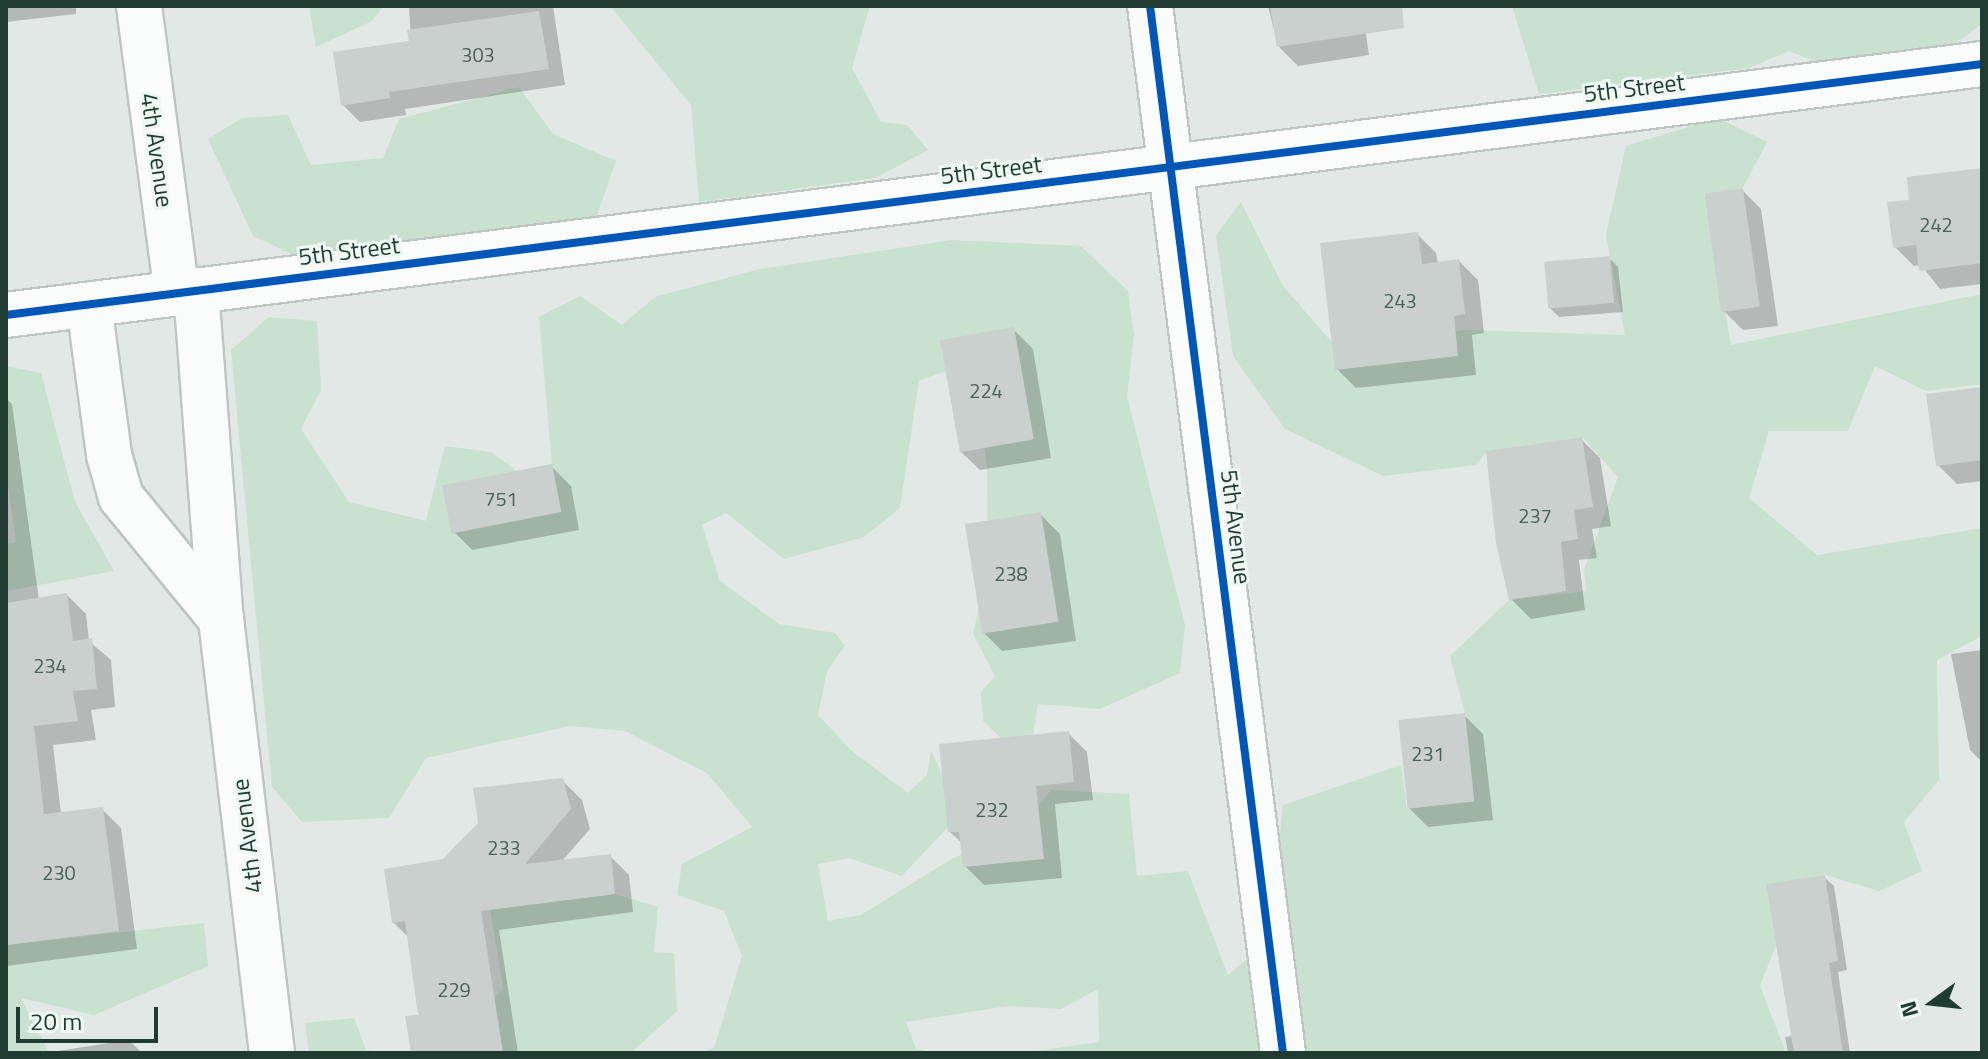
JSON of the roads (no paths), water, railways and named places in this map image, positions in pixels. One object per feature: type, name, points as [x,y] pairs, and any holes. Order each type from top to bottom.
[{"type":"street","name":"4th Avenue","points":[[139,6],[186,292],[272,1053]]},
{"type":"street","name":"5th Avenue","points":[[1150,6],[1283,1053]]},
{"type":"street","name":"5th Street","points":[[6,315],[1982,64]]},
{"type":"street","points":[[89,305],[109,455],[121,497],[221,619]]}]
